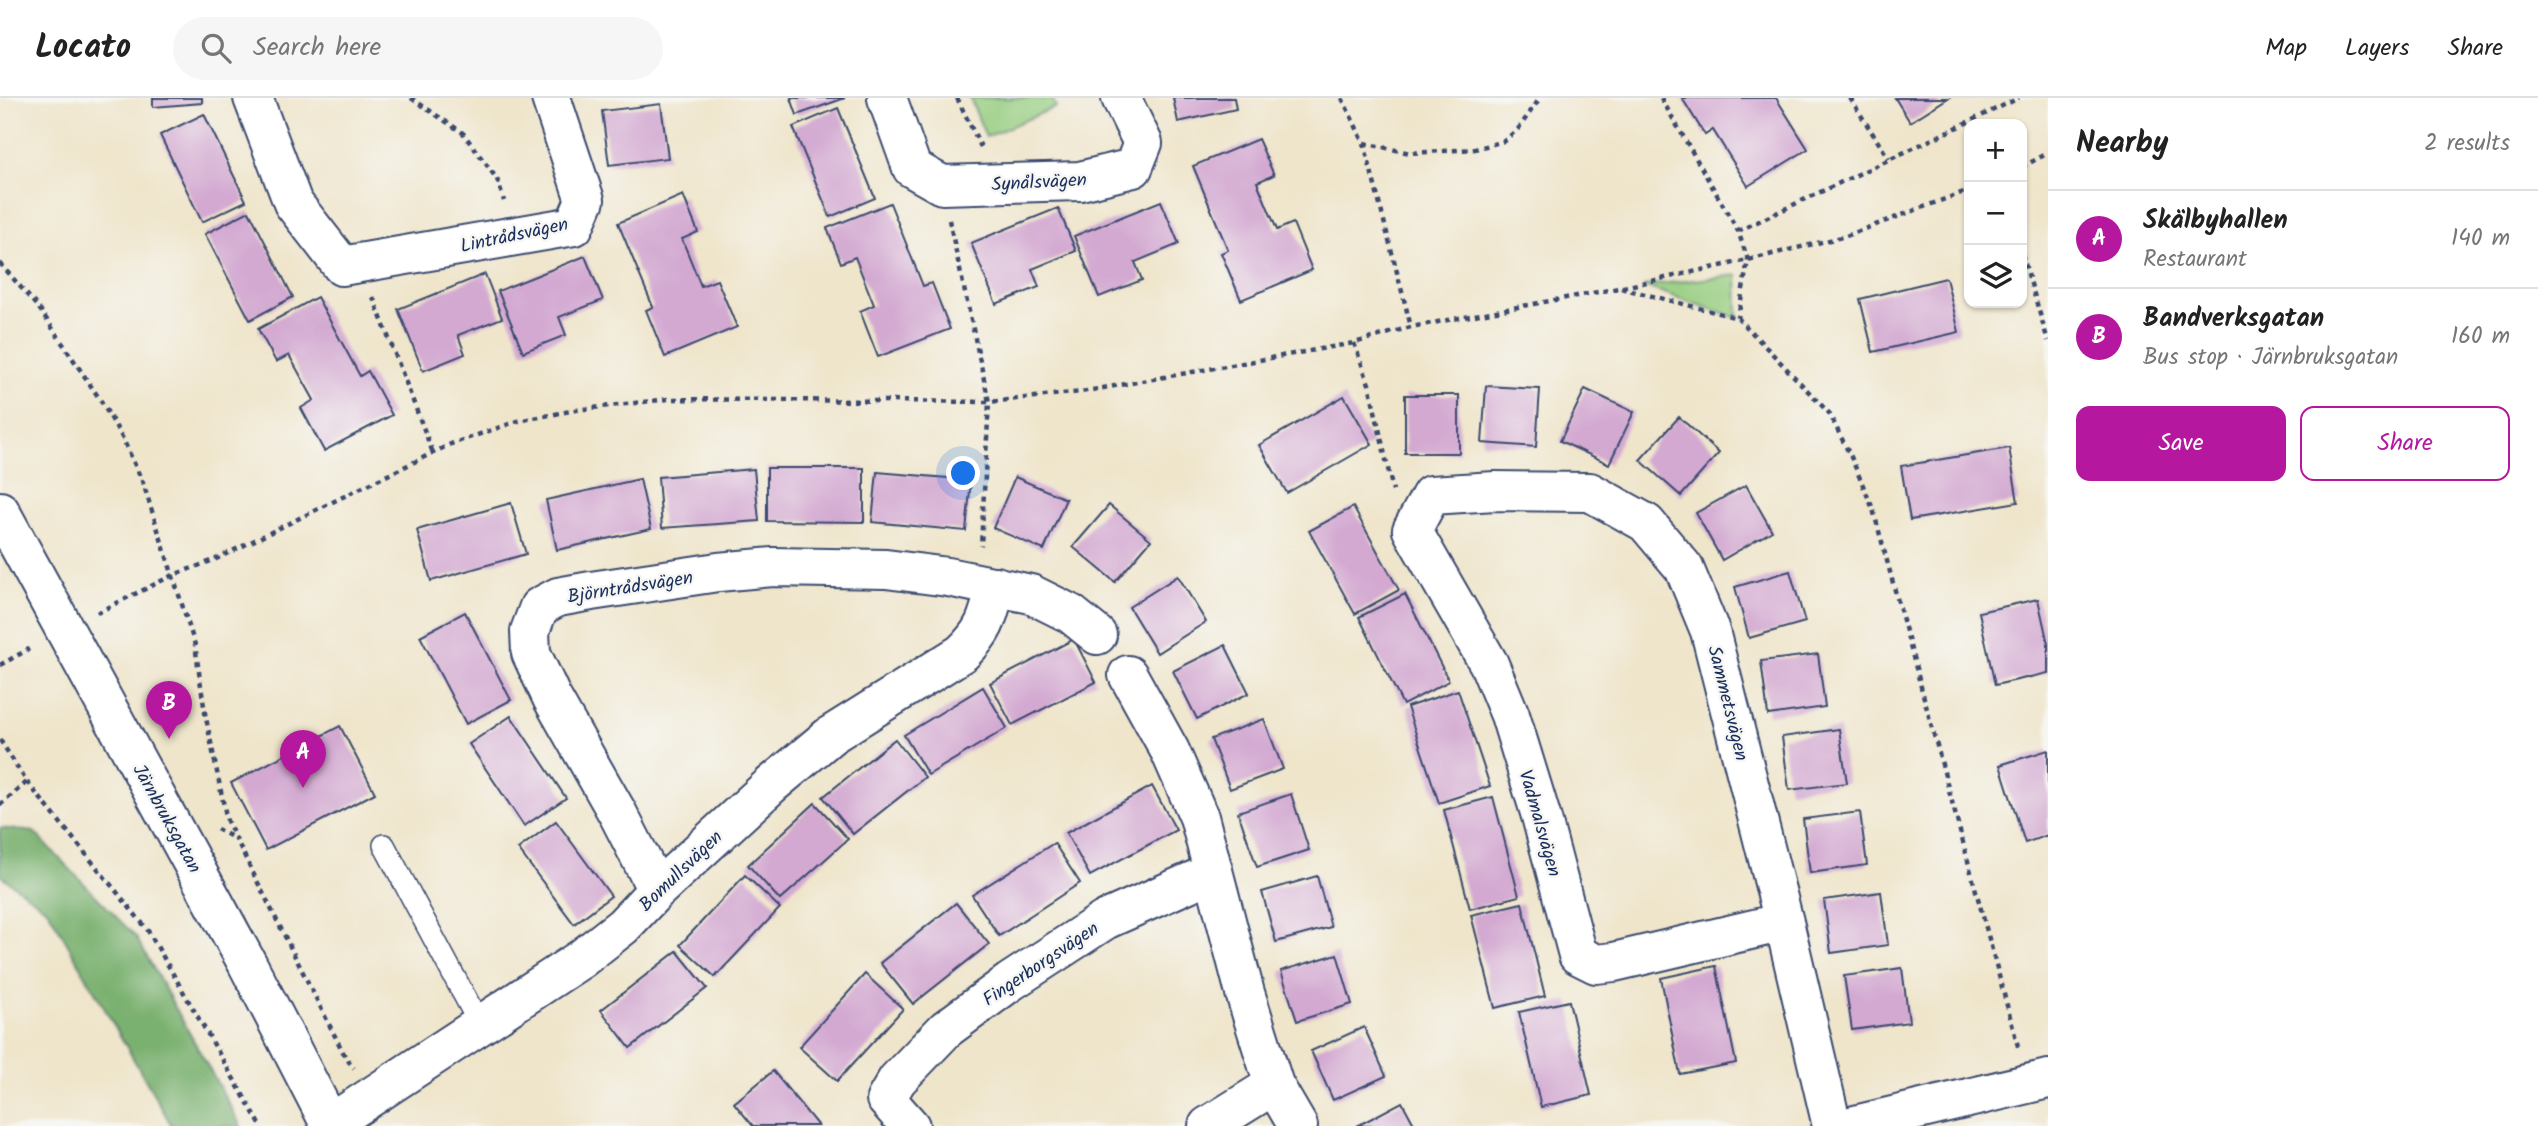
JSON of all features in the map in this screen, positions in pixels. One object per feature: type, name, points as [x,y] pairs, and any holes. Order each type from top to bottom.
[{"type":"street","points":[[253,98],[293,203],[345,257]]},
{"type":"street","name":"Lintrådsvägen","points":[[345,257],[574,226],[585,200],[551,98]]},
{"type":"street","points":[[887,98],[927,176]]},
{"type":"street","name":"Synålsvägen","points":[[927,176],[983,184],[1080,181],[1133,168],[1143,143],[1121,98]]},
{"type":"street","name":"Sammetsvägen","points":[[1419,517],[1431,495],[1495,491],[1590,492],[1646,523],[1684,568],[1710,631],[1784,922],[1832,1126]]},
{"type":"street","name":"Järnbruksgatan","points":[[0,511],[247,963],[331,1125]]},
{"type":"street","name":"Vadmalsvägen","points":[[1419,517],[1489,664],[1510,715],[1541,816],[1578,955],[1596,964],[1614,962],[1784,922]]},
{"type":"street","name":"Björntrådsvägen","points":[[657,890],[618,814],[552,698],[531,653],[530,631],[539,607],[558,597],[591,591],[718,572],[773,567],[886,569],[988,585]]},
{"type":"street","points":[[988,585],[1031,594],[1049,602],[1071,614],[1097,635]]},
{"type":"street","name":"Bomullsvägen","points":[[331,1125],[581,959],[623,926],[657,890],[771,785],[831,735],[962,653],[978,637],[987,620],[988,585]]},
{"type":"street","points":[[1128,675],[1170,751],[1199,817],[1245,993],[1274,1085],[1298,1126]]},
{"type":"street","name":"Fingerborgsvägen","points":[[910,1126],[886,1099],[897,1080],[946,1029],[1010,982],[1105,920],[1213,872]]},
{"type":"street","points":[[1851,1126],[2038,1082]]},
{"type":"street","points":[[1208,1126],[1274,1085]]},
{"type":"lane","points":[[384,845],[480,1025]]},
{"type":"path","points":[[411,98],[463,133],[497,178],[506,206],[511,236]]},
{"type":"path","points":[[957,98],[985,160],[983,184]]},
{"type":"path","points":[[1342,98],[1364,143],[1411,327]]},
{"type":"path","points":[[1364,143],[1410,153],[1485,146],[1504,141],[1519,128],[1540,98]]},
{"type":"path","points":[[1661,98],[1738,231],[1748,260],[1738,318]]},
{"type":"path","points":[[1850,98],[1889,159]]},
{"type":"path","points":[[1738,231],[2019,98]]},
{"type":"path","points":[[2027,164],[2048,153]]},
{"type":"path","points":[[927,176],[989,402],[988,585]]},
{"type":"path","points":[[86,619],[172,576],[214,560],[451,444],[518,421],[576,410],[668,399],[989,402],[1081,392],[1354,343],[1411,327],[1619,288],[1748,260],[1846,236],[1964,192]]},
{"type":"path","points":[[345,257],[433,453]]},
{"type":"path","points":[[0,262],[41,311],[101,401],[123,439],[143,483],[195,645],[205,713],[227,821],[346,1058],[376,1095]]},
{"type":"path","points":[[2027,271],[2048,341]]},
{"type":"path","points":[[1619,288],[1738,318],[1829,413],[1873,509],[2038,1082]]},
{"type":"path","points":[[1354,343],[1369,384],[1392,488],[1419,517]]},
{"type":"path","points":[[0,665],[29,649]]},
{"type":"path","points":[[0,740],[27,782],[147,929],[261,1126]]},
{"type":"path","points":[[0,805],[27,782]]},
{"type":"green space","points":[[970,98],[1052,98],[1056,107],[986,137]]},
{"type":"green space","points":[[1737,275],[1738,318],[1643,286]]},
{"type":"green space","points":[[0,828],[34,832],[136,937],[241,1126],[172,1126],[48,910],[0,875]]},
{"type":"building","points":[[153,98],[202,98],[202,103],[153,107]]},
{"type":"building","points":[[791,98],[845,98],[797,115]]},
{"type":"building","points":[[1173,98],[1234,98],[1236,109],[1178,122]]},
{"type":"building","points":[[1682,98],[1776,98],[1808,149],[1748,186],[1713,130],[1705,135]]},
{"type":"building","points":[[1895,98],[1948,98],[1910,122]]},
{"type":"building","points":[[661,104],[668,158],[609,165],[602,111]]},
{"type":"building","points":[[838,108],[875,198],[830,217],[793,127]]},
{"type":"building","points":[[204,114],[246,201],[202,222],[160,135]]},
{"type":"building","points":[[1258,139],[1274,175],[1257,182],[1277,230],[1293,223],[1312,270],[1241,300],[1221,253],[1228,250],[1193,166]]},
{"type":"building","points":[[683,195],[698,232],[682,239],[701,286],[717,280],[737,327],[665,357],[646,310],[653,307],[618,223]]},
{"type":"building","points":[[1161,201],[1179,244],[1135,262],[1142,280],[1099,297],[1074,236]]},
{"type":"building","points":[[890,203],[923,286],[932,283],[950,329],[878,357],[860,311],[874,305],[855,257],[841,263],[827,228]]},
{"type":"building","points":[[1058,208],[1076,251],[1032,269],[1039,287],[996,304],[971,243]]},
{"type":"building","points":[[249,211],[293,297],[250,320],[205,234]]},
{"type":"building","points":[[585,256],[603,300],[559,317],[566,335],[523,352],[498,291]]},
{"type":"building","points":[[485,274],[502,318],[458,335],[465,354],[423,371],[398,309]]},
{"type":"building","points":[[1946,278],[1959,332],[1873,352],[1860,299]]},
{"type":"building","points":[[317,297],[360,376],[368,371],[392,415],[324,451],[301,408],[314,400],[289,355],[276,362],[258,329]]},
{"type":"building","points":[[1486,386],[1540,389],[1536,447],[1482,443]]},
{"type":"building","points":[[1585,389],[1634,412],[1609,464],[1560,441]]},
{"type":"building","points":[[1405,395],[1459,395],[1459,453],[1405,453]]},
{"type":"building","points":[[1344,396],[1372,444],[1287,493],[1259,445]]},
{"type":"building","points":[[1679,417],[1719,453],[1681,496],[1640,460]]},
{"type":"building","points":[[2009,448],[2018,502],[1910,520],[1901,466]]},
{"type":"building","points":[[767,468],[864,468],[864,522],[767,521]]},
{"type":"building","points":[[754,469],[759,521],[662,528],[658,477]]},
{"type":"building","points":[[877,472],[971,480],[966,531],[872,522]]},
{"type":"building","points":[[1015,477],[1066,499],[1044,550],[993,528]]},
{"type":"building","points":[[640,479],[651,529],[557,550],[546,500]]},
{"type":"building","points":[[1746,485],[1772,531],[1722,560],[1696,513]]},
{"type":"building","points":[[511,503],[526,554],[431,581],[417,530]]},
{"type":"building","points":[[1109,505],[1151,540],[1115,582],[1073,547]]},
{"type":"building","points":[[1353,507],[1399,590],[1355,614],[1309,531]]},
{"type":"building","points":[[1790,571],[1805,622],[1749,638],[1735,587]]},
{"type":"building","points":[[1178,576],[1206,622],[1157,653],[1129,607]]},
{"type":"building","points":[[1405,594],[1449,681],[1403,705],[1359,617]]},
{"type":"building","points":[[2038,599],[2048,644],[2048,673],[1995,685],[1979,612]]},
{"type":"building","points":[[465,612],[511,700],[466,724],[420,636]]},
{"type":"building","points":[[1074,639],[1096,682],[1012,725],[990,683]]},
{"type":"building","points":[[1225,645],[1249,693],[1197,719],[1173,671]]},
{"type":"building","points":[[1818,654],[1825,707],[1768,715],[1761,661]]},
{"type":"building","points":[[983,687],[1007,728],[928,775],[904,735]]},
{"type":"building","points":[[1458,690],[1490,786],[1439,803],[1407,707]]},
{"type":"building","points":[[511,716],[566,798],[524,826],[469,744]]},
{"type":"building","points":[[1264,719],[1283,769],[1230,789],[1211,739]]},
{"type":"building","points":[[340,726],[375,793],[266,850],[231,783]]},
{"type":"building","points":[[1839,729],[1847,783],[1789,790],[1782,737]]},
{"type":"building","points":[[895,739],[925,777],[853,834],[823,797]]},
{"type":"building","points":[[2048,750],[2048,835],[2025,843],[2000,765]]},
{"type":"building","points":[[1152,786],[1176,830],[1090,876],[1066,833]]},
{"type":"building","points":[[1291,794],[1309,850],[1257,867],[1238,812]]},
{"type":"building","points":[[1493,797],[1519,896],[1470,909],[1444,810]]},
{"type":"building","points":[[815,803],[848,839],[780,900],[748,865]]},
{"type":"building","points":[[1860,812],[1867,865],[1810,873],[1803,819]]},
{"type":"building","points":[[556,821],[611,896],[574,924],[518,849]]},
{"type":"building","points":[[1054,843],[1080,883],[999,936],[972,895]]},
{"type":"building","points":[[745,875],[780,908],[715,977],[680,945]]},
{"type":"building","points":[[1317,876],[1331,927],[1276,942],[1262,892]]},
{"type":"building","points":[[1881,892],[1888,945],[1831,953],[1824,900]]},
{"type":"building","points":[[956,903],[989,944],[913,1004],[880,963]]},
{"type":"building","points":[[1522,903],[1545,996],[1495,1008],[1471,915]]},
{"type":"building","points":[[677,951],[707,988],[630,1048],[601,1010]]},
{"type":"building","points":[[1337,954],[1352,1004],[1297,1021],[1281,971]]},
{"type":"building","points":[[1716,966],[1736,1063],[1680,1074],[1661,978]]},
{"type":"building","points":[[1902,968],[1909,1022],[1852,1030],[1844,976]]},
{"type":"building","points":[[865,974],[903,1009],[837,1081],[799,1047]]},
{"type":"building","points":[[1569,1001],[1591,1095],[1541,1107],[1519,1012]]},
{"type":"building","points":[[1364,1027],[1386,1076],[1333,1100],[1311,1051]]},
{"type":"building","points":[[773,1071],[818,1126],[753,1126],[734,1103]]},
{"type":"building","points":[[1402,1102],[1415,1126],[1357,1126]]},
{"type":"place","name":"Bandverksgatan","points":[[169,739]]},
{"type":"place","name":"Skälbyhallen","points":[[303,788]]}]
